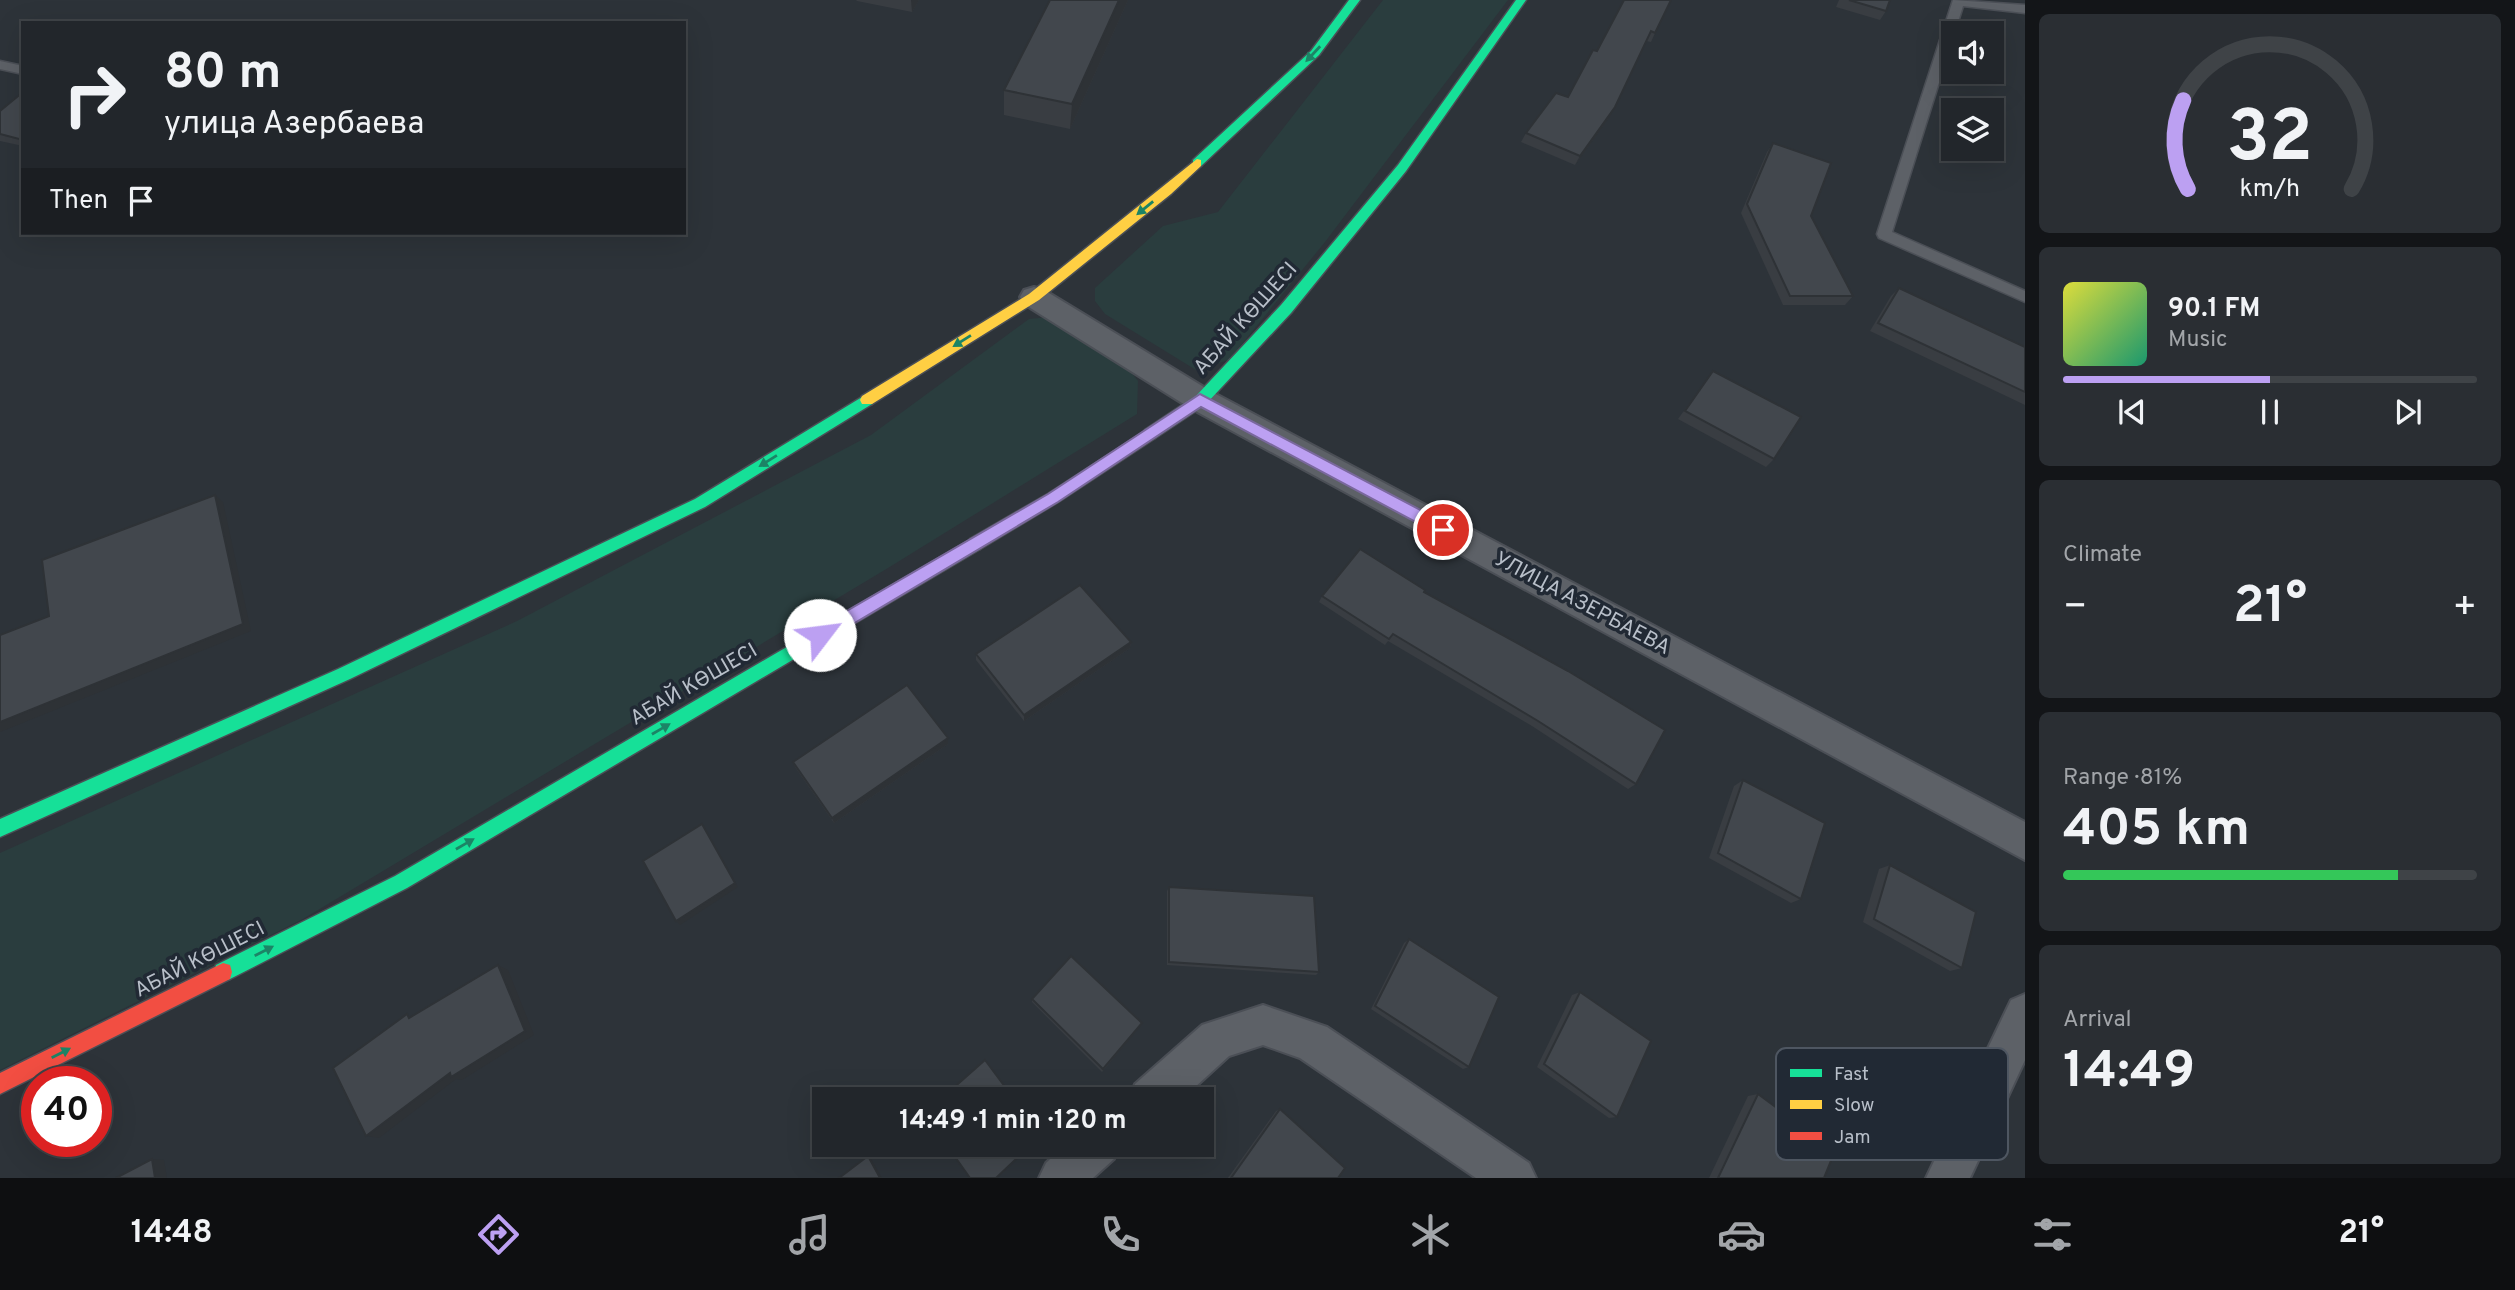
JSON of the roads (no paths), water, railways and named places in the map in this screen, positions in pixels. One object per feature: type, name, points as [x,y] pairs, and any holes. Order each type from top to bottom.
[{"type":"street","points":[[0,828],[344,674],[700,503],[1034,297],[1167,191],[1315,53],[1355,0]]},
{"type":"street","name":"АБАЙ КӨШЕСІ","points":[[0,1084],[401,882],[1053,498],[1200,400],[1286,309],[1402,168],[1521,0]]},
{"type":"street","name":"УЛИЦА АЗЕРБАЕВА","points":[[1034,297],[1200,400],[2025,842]]},
{"type":"street","points":[[2008,1050],[2025,1014]]},
{"type":"street","points":[[1164,1087],[1217,1040],[1263,1025],[1312,1042],[1514,1178]]},
{"type":"street","points":[[1060,1178],[1083,1157]]},
{"type":"street","points":[[1948,1178],[1956,1160]]},
{"type":"lane","points":[[2025,9],[1958,2],[1884,234],[2025,297]]},
{"type":"lane","points":[[0,65],[21,70]]}]
